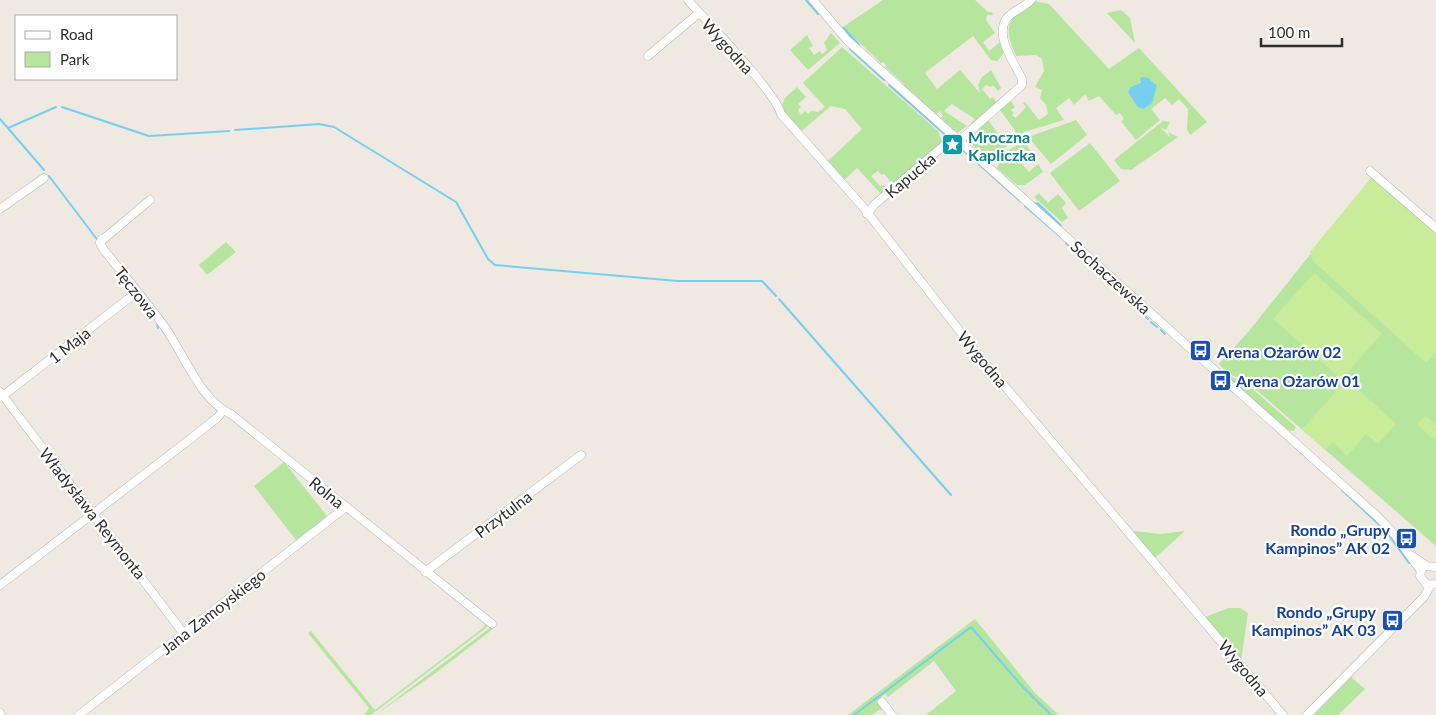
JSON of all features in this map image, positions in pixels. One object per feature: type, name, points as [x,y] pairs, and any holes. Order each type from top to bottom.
[{"type":"street","name":"Wygodna","points":[[688,0],[763,85],[779,106],[781,114],[867,214],[980,357],[1283,715]]},
{"type":"street","name":"Sochaczewska","points":[[812,0],[846,40],[1378,516],[1424,569]]},
{"type":"street","name":"Kapucka","points":[[867,214],[875,204],[1022,85],[1022,79],[1004,41],[1003,30],[1007,18],[1032,0]]},
{"type":"street","points":[[648,56],[699,13]]},
{"type":"street","points":[[1370,171],[1436,228]]},
{"type":"street","points":[[0,209],[44,178]]},
{"type":"street","name":"Tęczowa","points":[[150,200],[101,241],[137,292],[165,327],[176,346]]},
{"type":"street","name":"1 Maja","points":[[1,396],[137,292]]},
{"type":"street","name":"Rolna","points":[[176,346],[192,372],[222,411],[231,414],[492,624]]},
{"type":"street","name":"Władysława Reymonta","points":[[1,396],[184,634]]},
{"type":"street","points":[[0,585],[203,429],[222,411]]},
{"type":"street","name":"Przytulna","points":[[425,572],[581,456]]},
{"type":"street","name":"Jana Zamoyskiego","points":[[79,715],[346,507]]},
{"type":"street","points":[[1307,715],[1418,601],[1430,584],[1421,579],[1424,569],[1436,567]]},
{"type":"street","points":[[882,702],[892,715]]},
{"type":"green space","points":[[883,0],[975,0],[988,12],[992,12],[993,15],[987,15],[986,20],[995,33],[983,42],[989,51],[999,43],[1002,43],[1003,53],[997,61],[991,60],[973,36],[925,73],[937,89],[960,70],[980,93],[978,85],[982,77],[991,70],[1001,88],[998,91],[993,85],[991,87],[986,85],[982,89],[990,99],[993,97],[997,103],[972,125],[971,123],[975,120],[952,104],[944,111],[967,126],[957,133],[941,118],[943,116],[940,111],[934,116],[902,86],[904,84],[885,67],[886,65],[883,62],[881,63],[843,27]]},
{"type":"green space","points":[[1034,1],[1049,4],[1109,69],[1139,48],[1207,122],[1190,135],[1187,129],[1188,109],[1179,99],[1172,105],[1165,98],[1151,109],[1160,120],[1136,140],[1121,121],[1124,119],[1120,113],[1116,115],[1099,96],[1089,101],[1085,94],[1074,105],[1069,98],[1056,108],[1064,120],[1024,132],[1019,136],[1000,110],[1011,101],[1015,107],[1011,110],[1014,113],[1012,115],[1016,118],[1026,107],[1023,103],[1025,102],[1039,120],[1048,114],[1046,105],[1040,98],[1042,90],[1035,87],[1044,71],[1042,59],[1036,55],[1016,56],[1009,36],[1010,24],[1013,18]]},
{"type":"green space","points":[[1121,10],[1130,18],[1135,43],[1107,13]]},
{"type":"green space","points":[[831,33],[840,43],[808,70],[790,50],[807,35],[813,46],[807,49],[810,49],[814,55],[820,51],[822,54],[827,50],[824,43]]},
{"type":"green space","points":[[842,47],[938,131],[943,144],[893,184],[884,174],[882,175],[878,171],[871,176],[880,186],[884,185],[887,188],[881,194],[857,168],[844,180],[828,161],[862,129],[845,109],[831,106],[799,133],[781,108],[785,98],[797,87],[806,97],[798,104],[801,107],[798,110],[801,115],[805,111],[808,114],[811,111],[818,112],[825,107],[803,83]]},
{"type":"green space","points":[[988,120],[1007,146],[989,160],[970,143],[972,134]]},
{"type":"green space","points":[[1076,120],[1087,135],[1051,164],[1028,137]]},
{"type":"green space","points":[[1163,121],[1170,122],[1166,130],[1160,127],[1171,138],[1168,132],[1178,137],[1131,170],[1121,169],[1114,160]]},
{"type":"green space","points":[[1024,140],[1031,152],[1020,162],[1029,172],[1038,164],[1043,172],[1025,185],[1017,185],[997,168],[1006,152]]},
{"type":"green space","points":[[1090,143],[1120,181],[1079,211],[1050,173]]},
{"type":"green space","points":[[1372,177],[1436,234],[1436,546],[1246,381],[1229,374],[1219,364],[1249,331]]},
{"type":"green space","points":[[1372,177],[1436,234],[1436,352],[1426,363],[1313,261],[1310,252]]},
{"type":"green space","points":[[1039,193],[1048,203],[1058,194],[1066,203],[1062,208],[1068,218],[1062,222],[1034,197]]},
{"type":"green space","points":[[226,242],[236,252],[207,275],[199,265]]},
{"type":"green space","points":[[1314,273],[1382,334],[1341,379],[1273,319]]},
{"type":"green space","points":[[1225,374],[1247,384],[1296,427],[1294,431],[1287,430]]},
{"type":"green space","points":[[1347,379],[1396,424],[1378,444],[1366,434],[1347,456],[1333,442],[1325,450],[1302,429]]},
{"type":"green space","points":[[1425,415],[1436,425],[1436,435],[1433,439],[1417,424]]},
{"type":"green space","points":[[284,462],[327,516],[296,540],[254,486]]},
{"type":"green space","points":[[1133,531],[1161,534],[1185,531],[1155,558]]},
{"type":"green space","points":[[1229,608],[1240,608],[1248,613],[1241,661],[1205,617]]},
{"type":"green space","points":[[975,619],[1035,693],[1059,715],[926,715],[956,691],[934,661],[888,697],[885,694],[877,701],[884,710],[879,710],[872,715],[848,715]]},
{"type":"green space","points":[[486,623],[488,625],[486,628],[371,715],[364,715],[369,708],[308,633],[311,631],[375,710],[483,628]]},
{"type":"green space","points":[[491,627],[493,629],[433,675],[375,715]]},
{"type":"green space","points":[[1351,677],[1365,689],[1338,715],[1314,715]]},
{"type":"water","points":[[1142,77],[1148,78],[1157,86],[1152,103],[1143,109],[1138,107],[1128,92],[1131,87],[1141,83],[1140,79]]},
{"type":"waterway","points":[[806,0],[818,14]]},
{"type":"waterway","points":[[843,30],[857,45]]},
{"type":"waterway","points":[[850,49],[884,80]]},
{"type":"waterway","points":[[889,85],[949,138]]},
{"type":"waterway","points":[[8,128],[56,107]]},
{"type":"waterway","points":[[62,107],[149,136],[229,131]]},
{"type":"waterway","points":[[0,119],[44,170]]},
{"type":"waterway","points":[[235,130],[319,124],[334,127],[456,202],[488,259],[495,265],[678,281],[762,281],[776,296]]},
{"type":"waterway","points":[[953,141],[1020,201]]},
{"type":"waterway","points":[[49,176],[96,238]]},
{"type":"waterway","points":[[1037,205],[1059,226]]},
{"type":"waterway","points":[[1025,206],[1062,238]]},
{"type":"waterway","points":[[1066,243],[1076,252]]},
{"type":"waterway","points":[[1083,258],[1119,290]]},
{"type":"waterway","points":[[779,299],[951,495]]},
{"type":"waterway","points":[[1134,306],[1148,319]]},
{"type":"waterway","points":[[1151,322],[1157,327]]},
{"type":"waterway","points":[[157,323],[158,328]]},
{"type":"waterway","points":[[1161,330],[1165,334]]},
{"type":"waterway","points":[[1216,379],[1233,392]]},
{"type":"waterway","points":[[1342,490],[1385,530],[1409,563]]},
{"type":"waterway","points":[[854,715],[971,627],[1021,685],[1051,715]]},
{"type":"place","name":"Mroczna Kapliczka","points":[[952,145]]},
{"type":"place","name":"Arena Ożarów 02","points":[[1201,351]]},
{"type":"place","name":"Arena Ożarów 01","points":[[1220,380]]},
{"type":"place","name":"Rondo „Grupy Kampinos” AK 02","points":[[1406,538]]},
{"type":"place","name":"Rondo „Grupy Kampinos” AK 03","points":[[1392,620]]}]
